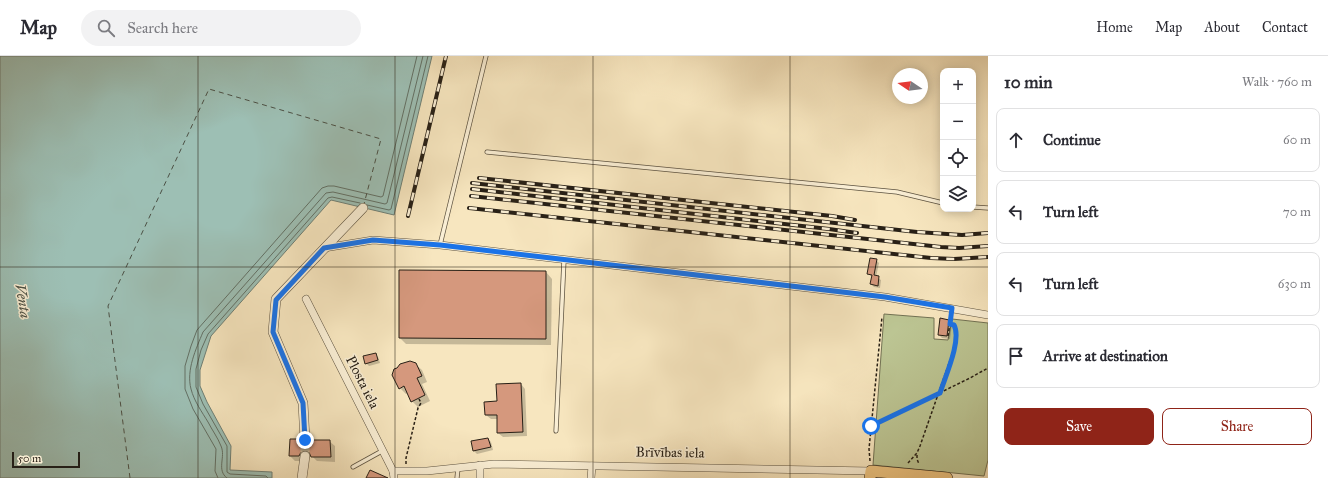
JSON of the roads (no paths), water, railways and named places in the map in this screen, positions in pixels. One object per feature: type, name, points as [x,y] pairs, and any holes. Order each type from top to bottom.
[{"type":"main road","name":"Brīvības iela","points":[[871,474],[947,478]]},
{"type":"street","points":[[305,440],[303,403],[273,332],[276,300],[363,208]]},
{"type":"street","points":[[324,248],[373,240],[440,245],[885,297],[988,315]]},
{"type":"street","name":"Plosta iela","points":[[306,299],[394,475]]},
{"type":"street","points":[[302,478],[305,456]]},
{"type":"street","name":"Brīvības iela","points":[[394,475],[494,464],[871,474]]},
{"type":"street","points":[[480,465],[480,478]]},
{"type":"street","points":[[591,478],[592,466]]},
{"type":"lane","points":[[440,245],[486,56]]},
{"type":"lane","points":[[487,152],[897,192],[940,202]]},
{"type":"lane","points":[[976,207],[988,208]]},
{"type":"lane","points":[[556,431],[564,260]]},
{"type":"lane","points":[[353,467],[383,451]]},
{"type":"lane","points":[[457,478],[458,468]]},
{"type":"water","name":"Venta","points":[[0,56],[432,56],[394,215],[331,200],[211,336],[200,370],[200,386],[231,446],[230,470],[272,472],[272,478],[0,478]]},
{"type":"tunnel","points":[[305,440],[305,456]]},
{"type":"railway","points":[[408,216],[446,56]]},
{"type":"railway","points":[[479,178],[832,216],[855,220]]},
{"type":"railway","points":[[472,183],[917,232],[962,235],[988,233]]},
{"type":"railway","points":[[472,189],[857,233]]},
{"type":"railway","points":[[471,196],[941,247],[959,248],[988,246]]},
{"type":"railway","points":[[469,208],[931,258],[954,259],[988,257]]}]
